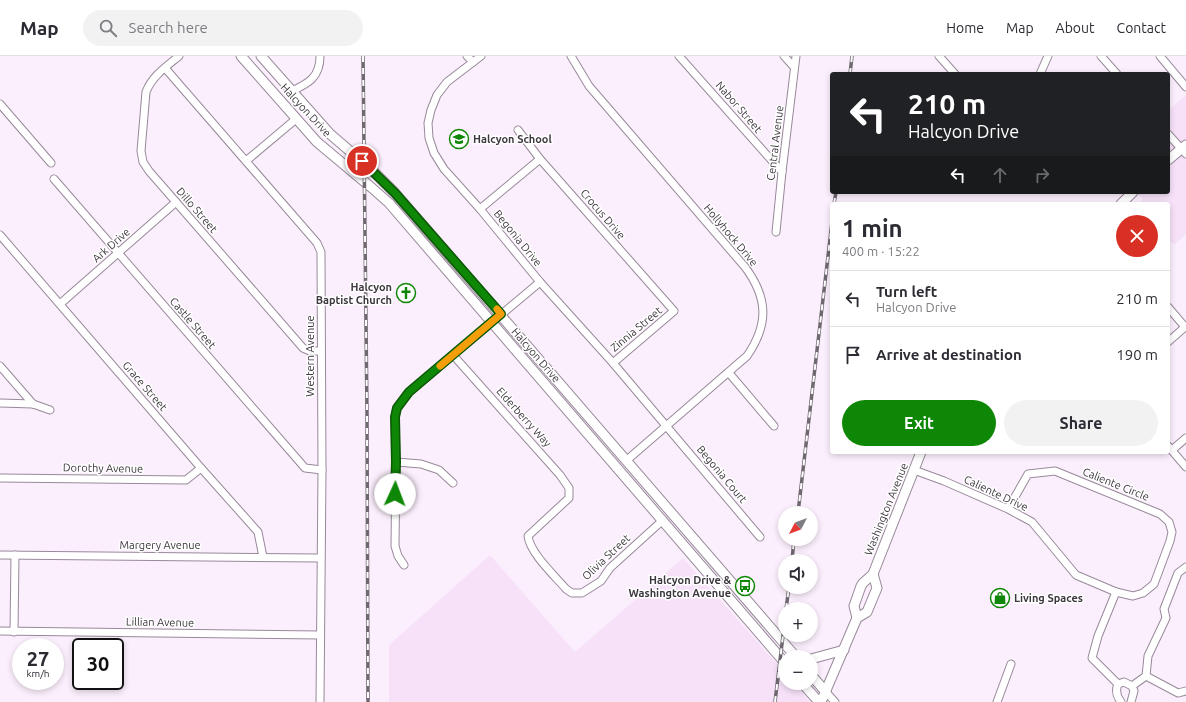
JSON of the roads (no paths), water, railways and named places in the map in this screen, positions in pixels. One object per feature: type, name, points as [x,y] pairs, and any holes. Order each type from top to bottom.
[{"type":"main road","name":"Halcyon Drive","points":[[241,56],[317,142],[389,203],[778,655]]},
{"type":"main road","name":"Halcyon Drive","points":[[262,56],[330,134],[372,170],[395,193],[437,240],[791,650]]},
{"type":"main road","points":[[1170,159],[1184,149]]},
{"type":"main road","points":[[1123,202],[1131,194]]},
{"type":"main road","points":[[414,233],[437,240]]},
{"type":"main road","name":"Washington Avenue","points":[[820,702],[826,692],[857,618],[854,606],[863,583],[873,574],[920,454]]},
{"type":"main road","name":"Washington Avenue","points":[[857,618],[867,612],[877,588],[873,574]]},
{"type":"main road","points":[[818,657],[844,650]]},
{"type":"main road","points":[[818,683],[826,692]]},
{"type":"main road","points":[[809,690],[820,702]]},
{"type":"street","name":"Dillo Street","points":[[179,56],[149,84],[146,92],[141,151],[143,162],[149,171],[303,348],[310,351],[321,351]]},
{"type":"street","points":[[292,92],[308,83],[318,69],[320,56]]},
{"type":"street","points":[[468,56],[473,62]]},
{"type":"street","name":"Begonia Drive","points":[[481,56],[447,82],[437,95],[428,123],[429,138],[434,153],[444,169],[480,209],[540,282],[613,363],[666,426]]},
{"type":"street","name":"Hollyhock Drive","points":[[571,56],[589,86],[753,278],[762,302],[763,312],[760,334],[747,356],[627,460]]},
{"type":"street","name":"Nabor Street","points":[[679,56],[782,172]]},
{"type":"street","points":[[784,56],[794,67]]},
{"type":"street","name":"Central Avenue","points":[[776,232],[796,56]]},
{"type":"street","points":[[939,56],[953,72]]},
{"type":"street","points":[[1041,72],[1048,56]]},
{"type":"street","points":[[1102,56],[1115,72]]},
{"type":"street","points":[[1160,56],[1186,87]]},
{"type":"street","name":"Western Avenue","points":[[166,68],[317,243],[321,252],[322,470],[320,558],[320,702]]},
{"type":"street","points":[[0,104],[51,163]]},
{"type":"street","points":[[246,162],[296,119]]},
{"type":"street","name":"Crocus Drive","points":[[518,130],[540,158],[674,311]]},
{"type":"street","points":[[1170,136],[1184,149]]},
{"type":"street","points":[[480,209],[540,158]]},
{"type":"street","name":"Castle Street","points":[[54,179],[305,468],[322,470]]},
{"type":"street","name":"Ark Drive","points":[[60,304],[176,202]]},
{"type":"street","name":"Grace Street","points":[[0,235],[258,532],[263,557]]},
{"type":"street","points":[[404,565],[398,556],[395,546],[395,417],[397,408],[409,392],[540,282]]},
{"type":"street","points":[[1170,309],[1186,326],[1170,340]]},
{"type":"street","name":"Zinnia Street","points":[[613,363],[674,311]]},
{"type":"street","name":"Elderberry Way","points":[[453,355],[560,475],[569,488],[569,498],[528,536],[529,542],[534,551],[566,589],[572,593],[582,593]]},
{"type":"street","points":[[0,366],[33,404]]},
{"type":"street","points":[[728,373],[774,426]]},
{"type":"street","points":[[0,403],[33,404],[50,410]]},
{"type":"street","name":"Begonia Court","points":[[666,426],[760,537]]},
{"type":"street","points":[[1186,438],[1170,448],[1186,467]]},
{"type":"street","points":[[396,462],[421,464],[439,470],[453,482]]},
{"type":"street","name":"Dorothy Avenue","points":[[0,478],[186,480],[201,468]]},
{"type":"street","name":"Caliente Drive","points":[[914,470],[944,481],[1008,509],[1032,522],[1076,575],[1116,592],[1133,596],[1143,593],[1154,584]]},
{"type":"street","name":"Caliente Circle","points":[[1008,509],[1028,474],[1054,471],[1160,514],[1169,522],[1172,532],[1165,557],[1154,584]]},
{"type":"street","name":"Olivia Street","points":[[582,593],[601,581],[610,568],[663,520]]},
{"type":"street","name":"Margery Avenue","points":[[0,555],[320,558]]},
{"type":"street","points":[[14,632],[15,556]]},
{"type":"street","points":[[1132,686],[1146,676],[1148,656],[1166,618],[1164,609],[1178,573],[1186,567]]},
{"type":"street","points":[[1116,592],[1098,636],[1092,658],[1118,684]]},
{"type":"street","name":"Lillian Avenue","points":[[0,631],[320,635]]},
{"type":"street","points":[[997,702],[1011,664]]},
{"type":"street","points":[[1146,676],[1178,694],[1186,691]]},
{"type":"street","points":[[1118,684],[1124,682],[1132,686],[1134,691],[1131,702]]},
{"type":"street","points":[[1118,684],[1116,687],[1117,697],[1121,702]]},
{"type":"street","points":[[826,692],[835,702]]},
{"type":"railway","points":[[363,56],[367,412],[368,702]]},
{"type":"railway","points":[[850,72],[852,56]]},
{"type":"railway","points":[[834,202],[836,194]]},
{"type":"railway","points":[[799,506],[830,239]]},
{"type":"railway","points":[[793,546],[793,554]]},
{"type":"railway","points":[[787,602],[788,594]]},
{"type":"railway","points":[[775,702],[782,642]]},
{"type":"place","name":"Halcyon School","points":[[459,139]]},
{"type":"place","name":"Halcyon Baptist Church","points":[[406,293]]},
{"type":"place","name":"Halcyon Drive & Washington Avenue","points":[[745,586]]},
{"type":"place","name":"Living Spaces","points":[[1000,598]]}]
